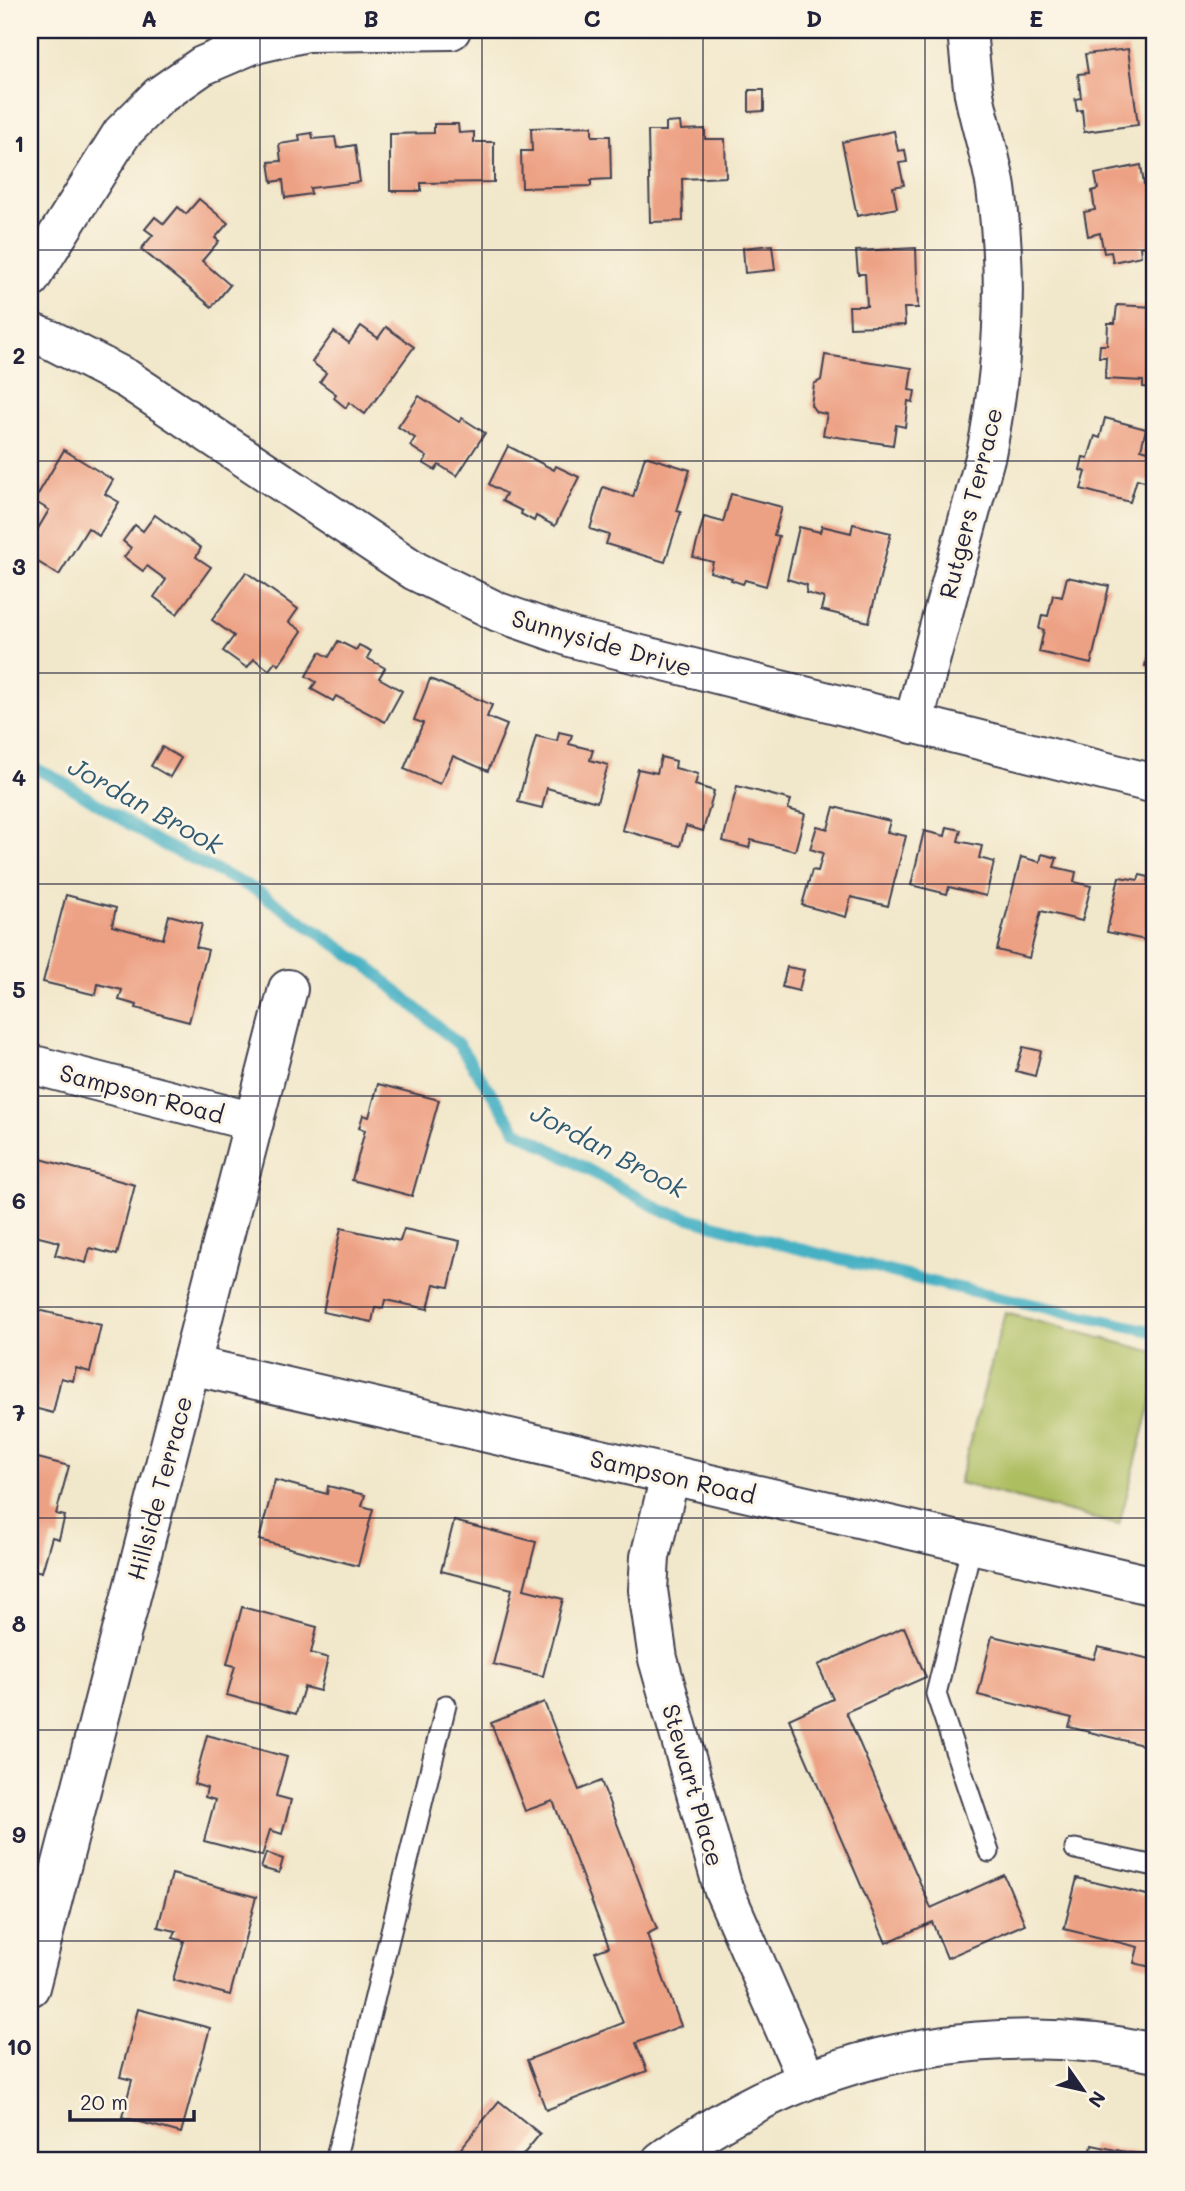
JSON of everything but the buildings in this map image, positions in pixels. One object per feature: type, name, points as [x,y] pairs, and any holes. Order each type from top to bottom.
[{"type":"street","points":[[30,279],[122,133],[159,96],[202,66],[250,45],[307,32],[451,30]]},
{"type":"street","name":"Rutgers Terrace","points":[[913,724],[986,454],[994,418],[1002,345],[1003,272],[995,186],[974,93],[967,30]]},
{"type":"street","name":"Sunnyside Drive","points":[[30,332],[127,379],[415,571],[498,612],[573,638],[1155,784]]},
{"type":"street","name":"Hillside Terrace","points":[[30,1987],[288,989]]},
{"type":"street","name":"Sampson Road","points":[[30,1064],[254,1122]]},
{"type":"street","name":"Sampson Road","points":[[191,1365],[1155,1586]]},
{"type":"street","name":"Stewart Place","points":[[670,1476],[650,1557],[648,1590],[658,1659],[723,1888],[807,2080]]},
{"type":"street","points":[[661,2161],[735,2113],[807,2080],[885,2055],[970,2041],[1045,2039],[1120,2045],[1155,2053]]},
{"type":"lane","points":[[972,1544],[936,1694],[989,1852]]},
{"type":"lane","points":[[335,2161],[446,1704]]},
{"type":"lane","points":[[1074,1849],[1155,1866]]},
{"type":"green space","points":[[1005,1313],[1155,1352],[1155,1388],[1119,1525],[959,1483]]},
{"type":"waterway","name":"Jordan Brook","points":[[30,766],[63,782],[158,842],[256,890],[370,968],[459,1045],[516,1130],[661,1210],[788,1246],[928,1281],[1155,1332]]}]
